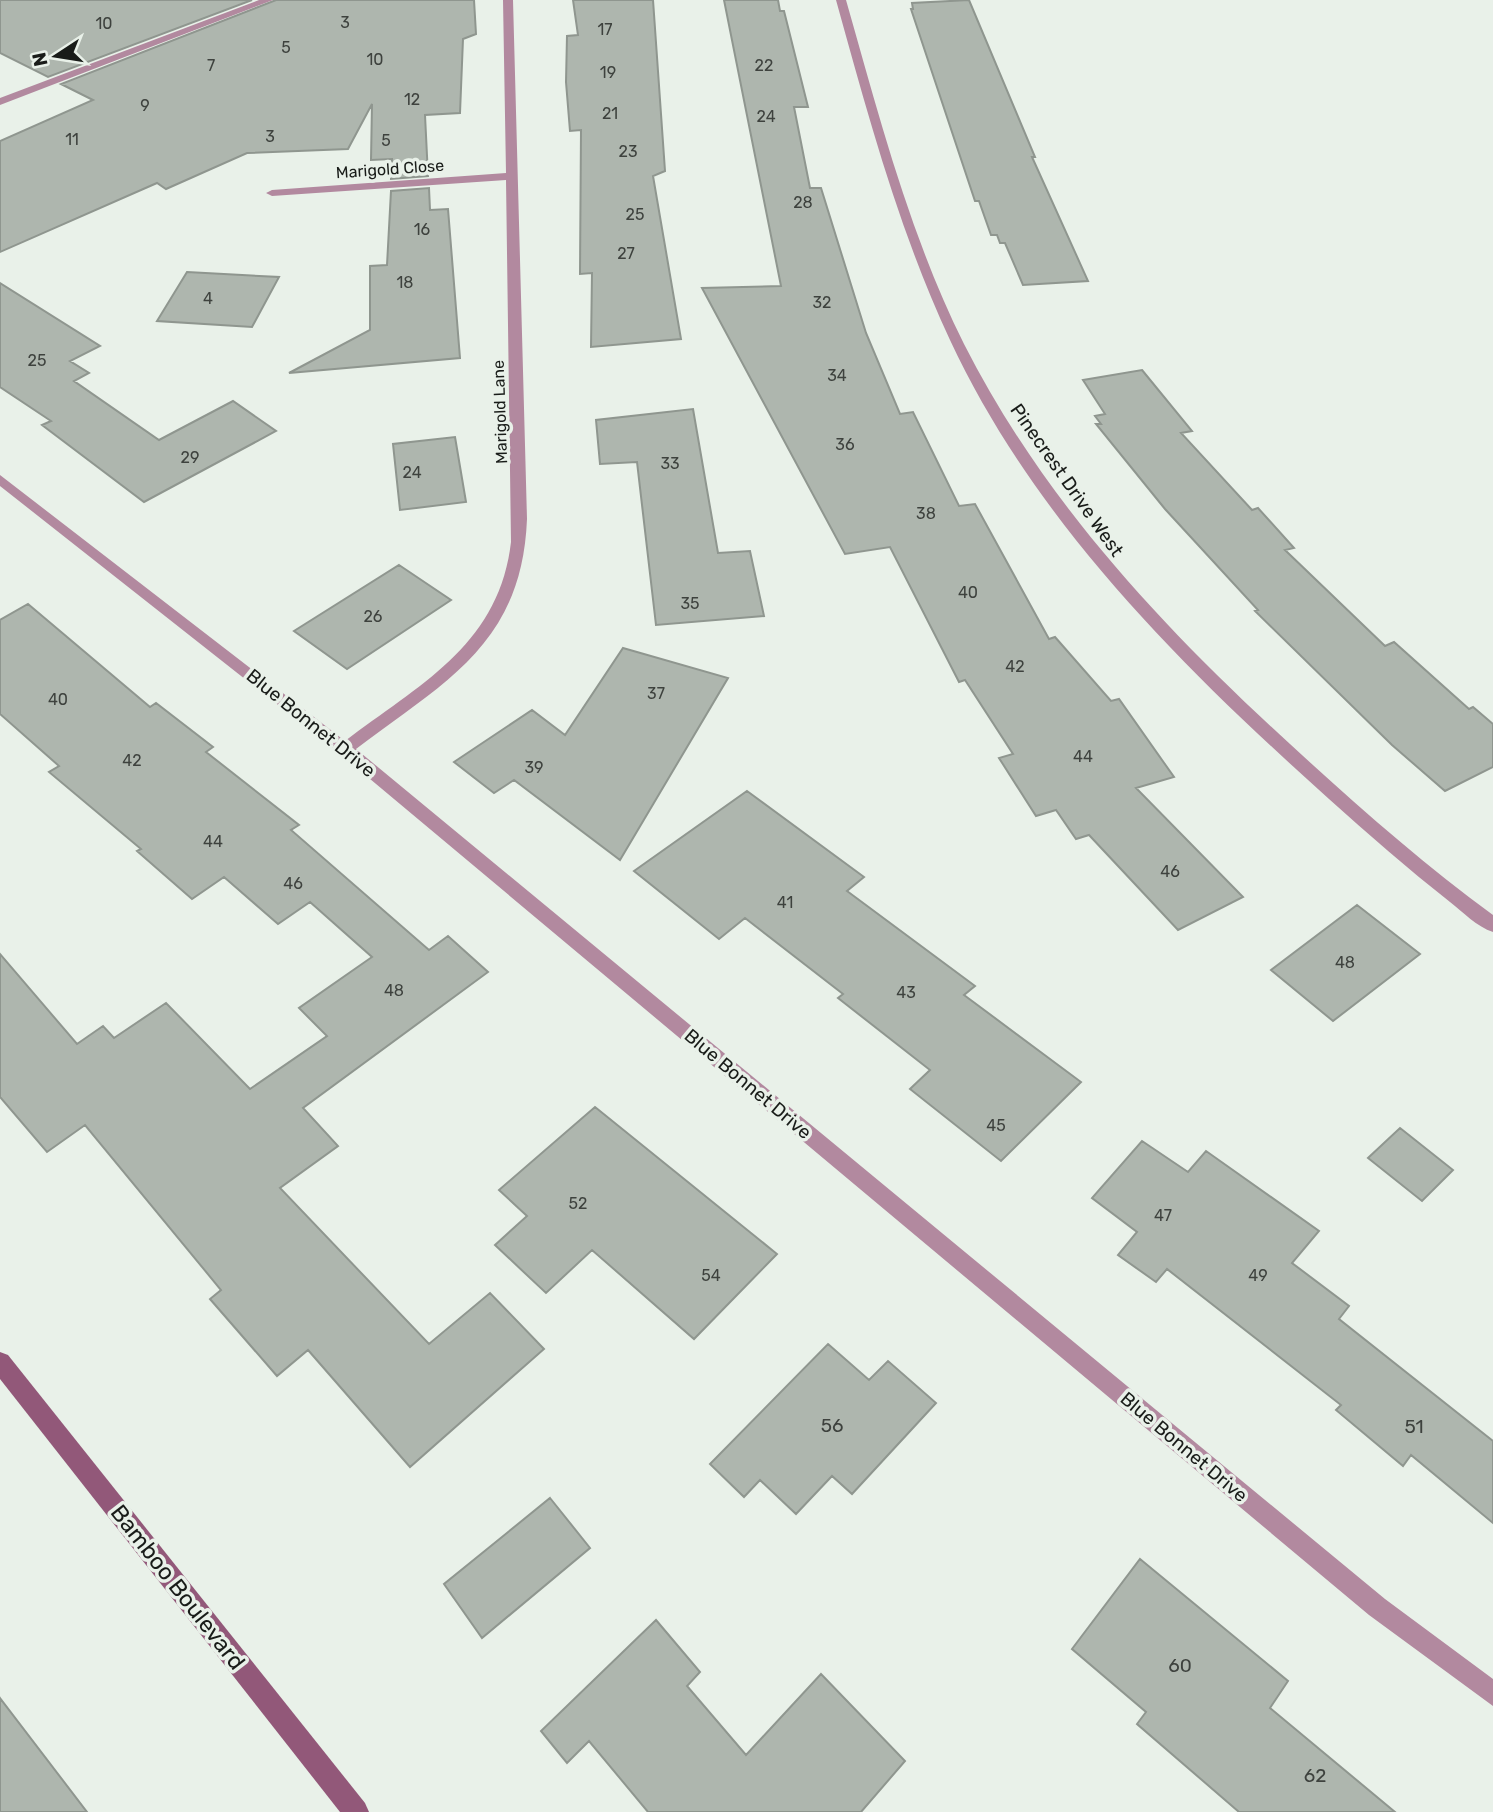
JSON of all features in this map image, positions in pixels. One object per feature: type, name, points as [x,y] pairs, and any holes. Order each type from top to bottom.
[{"type":"main road","name":"Bamboo Boulevard","points":[[0,1362],[356,1812]]},
{"type":"street","points":[[0,102],[268,0]]},
{"type":"street","name":"Marigold Lane","points":[[345,749],[441,674],[478,640],[502,607],[514,574],[520,519],[508,0]]},
{"type":"street","name":"Pinecrest Drive West","points":[[841,0],[891,170],[930,278],[957,342],[994,410],[1087,548],[1147,617],[1246,714],[1358,816],[1493,925]]},
{"type":"street","name":"Marigold Close","points":[[272,193],[511,176]]},
{"type":"street","name":"Blue Bonnet Drive","points":[[0,479],[345,749],[1377,1607],[1493,1694]]},
{"type":"building","points":[[0,0],[252,0],[48,77],[0,53]]},
{"type":"building","points":[[276,0],[474,0],[476,34],[463,39],[460,113],[425,115],[428,176],[391,179],[392,159],[371,160],[372,104],[348,149],[247,153],[166,189],[157,183],[0,252],[0,141],[93,100],[61,84]]},
{"type":"building","points":[[573,0],[653,0],[665,171],[653,176],[681,339],[591,347],[592,273],[580,274],[581,130],[570,131],[566,82],[567,36],[578,35]]},
{"type":"building","points":[[724,0],[778,0],[780,11],[784,11],[808,107],[794,107],[810,188],[821,188],[866,333],[900,414],[913,412],[959,506],[975,504],[1049,639],[1055,637],[1111,701],[1119,699],[1174,777],[1136,788],[1243,897],[1178,930],[1089,835],[1076,839],[1056,810],[1036,816],[999,758],[1013,754],[965,680],[959,682],[890,547],[845,554],[702,288],[781,286]]},
{"type":"building","points":[[969,0],[1035,157],[1032,157],[1088,281],[1023,285],[1005,243],[1000,243],[997,235],[991,235],[979,201],[975,201],[911,9],[912,3]]},
{"type":"building","points":[[429,188],[430,210],[448,209],[460,358],[289,373],[370,330],[370,266],[387,265],[391,191]]},
{"type":"building","points":[[187,272],[279,277],[252,327],[157,321]]},
{"type":"building","points":[[0,283],[100,346],[70,361],[89,373],[74,381],[159,440],[233,401],[276,431],[144,502],[42,425],[51,421],[0,387]]},
{"type":"building","points":[[1142,370],[1192,431],[1181,433],[1252,510],[1258,508],[1294,548],[1285,550],[1385,646],[1394,642],[1469,709],[1473,707],[1493,724],[1493,767],[1445,791],[1392,745],[1255,611],[1258,610],[1165,509],[1096,424],[1101,424],[1095,416],[1105,414],[1083,380]]},
{"type":"building","points":[[693,409],[718,553],[750,551],[764,616],[656,625],[637,462],[600,464],[596,420]]},
{"type":"building","points":[[455,437],[466,502],[400,510],[393,444]]},
{"type":"building","points":[[399,565],[451,600],[347,669],[294,631]]},
{"type":"building","points":[[28,604],[150,707],[156,703],[213,747],[206,752],[299,825],[291,830],[429,950],[448,936],[488,972],[303,1108],[338,1146],[280,1188],[429,1344],[490,1293],[544,1349],[410,1467],[308,1350],[277,1376],[210,1299],[221,1290],[85,1125],[47,1152],[0,1097],[0,954],[77,1044],[103,1026],[114,1038],[166,1003],[250,1089],[327,1036],[299,1008],[372,957],[310,902],[278,924],[224,877],[192,899],[137,851],[141,849],[49,772],[59,766],[0,714],[0,620]]},
{"type":"building","points":[[623,648],[728,678],[620,860],[514,780],[494,793],[454,762],[532,710],[565,735]]},
{"type":"building","points":[[747,791],[864,877],[847,891],[975,986],[964,995],[1081,1082],[1001,1161],[910,1089],[930,1070],[838,998],[843,994],[745,918],[719,939],[634,871]]},
{"type":"building","points":[[1357,905],[1420,954],[1333,1021],[1271,970]]},
{"type":"building","points":[[595,1107],[777,1254],[694,1339],[592,1250],[546,1293],[495,1245],[527,1216],[499,1190]]},
{"type":"building","points":[[1400,1128],[1453,1170],[1422,1201],[1368,1158]]},
{"type":"building","points":[[1142,1141],[1188,1172],[1206,1151],[1319,1231],[1292,1263],[1349,1306],[1339,1319],[1493,1441],[1493,1523],[1411,1455],[1403,1466],[1336,1410],[1341,1405],[1167,1269],[1156,1282],[1118,1255],[1137,1232],[1092,1198]]},
{"type":"building","points":[[828,1344],[869,1380],[888,1361],[936,1403],[852,1494],[832,1476],[796,1514],[760,1480],[744,1497],[710,1464]]},
{"type":"building","points":[[550,1498],[590,1548],[482,1638],[444,1584]]},
{"type":"building","points":[[1140,1559],[1288,1681],[1270,1708],[1395,1812],[1239,1812],[1137,1724],[1146,1712],[1072,1649]]},
{"type":"building","points":[[656,1620],[700,1672],[687,1686],[746,1755],[821,1674],[905,1761],[861,1812],[648,1812],[589,1741],[567,1763],[541,1731]]},
{"type":"building","points":[[0,1698],[87,1812],[0,1812]]}]
